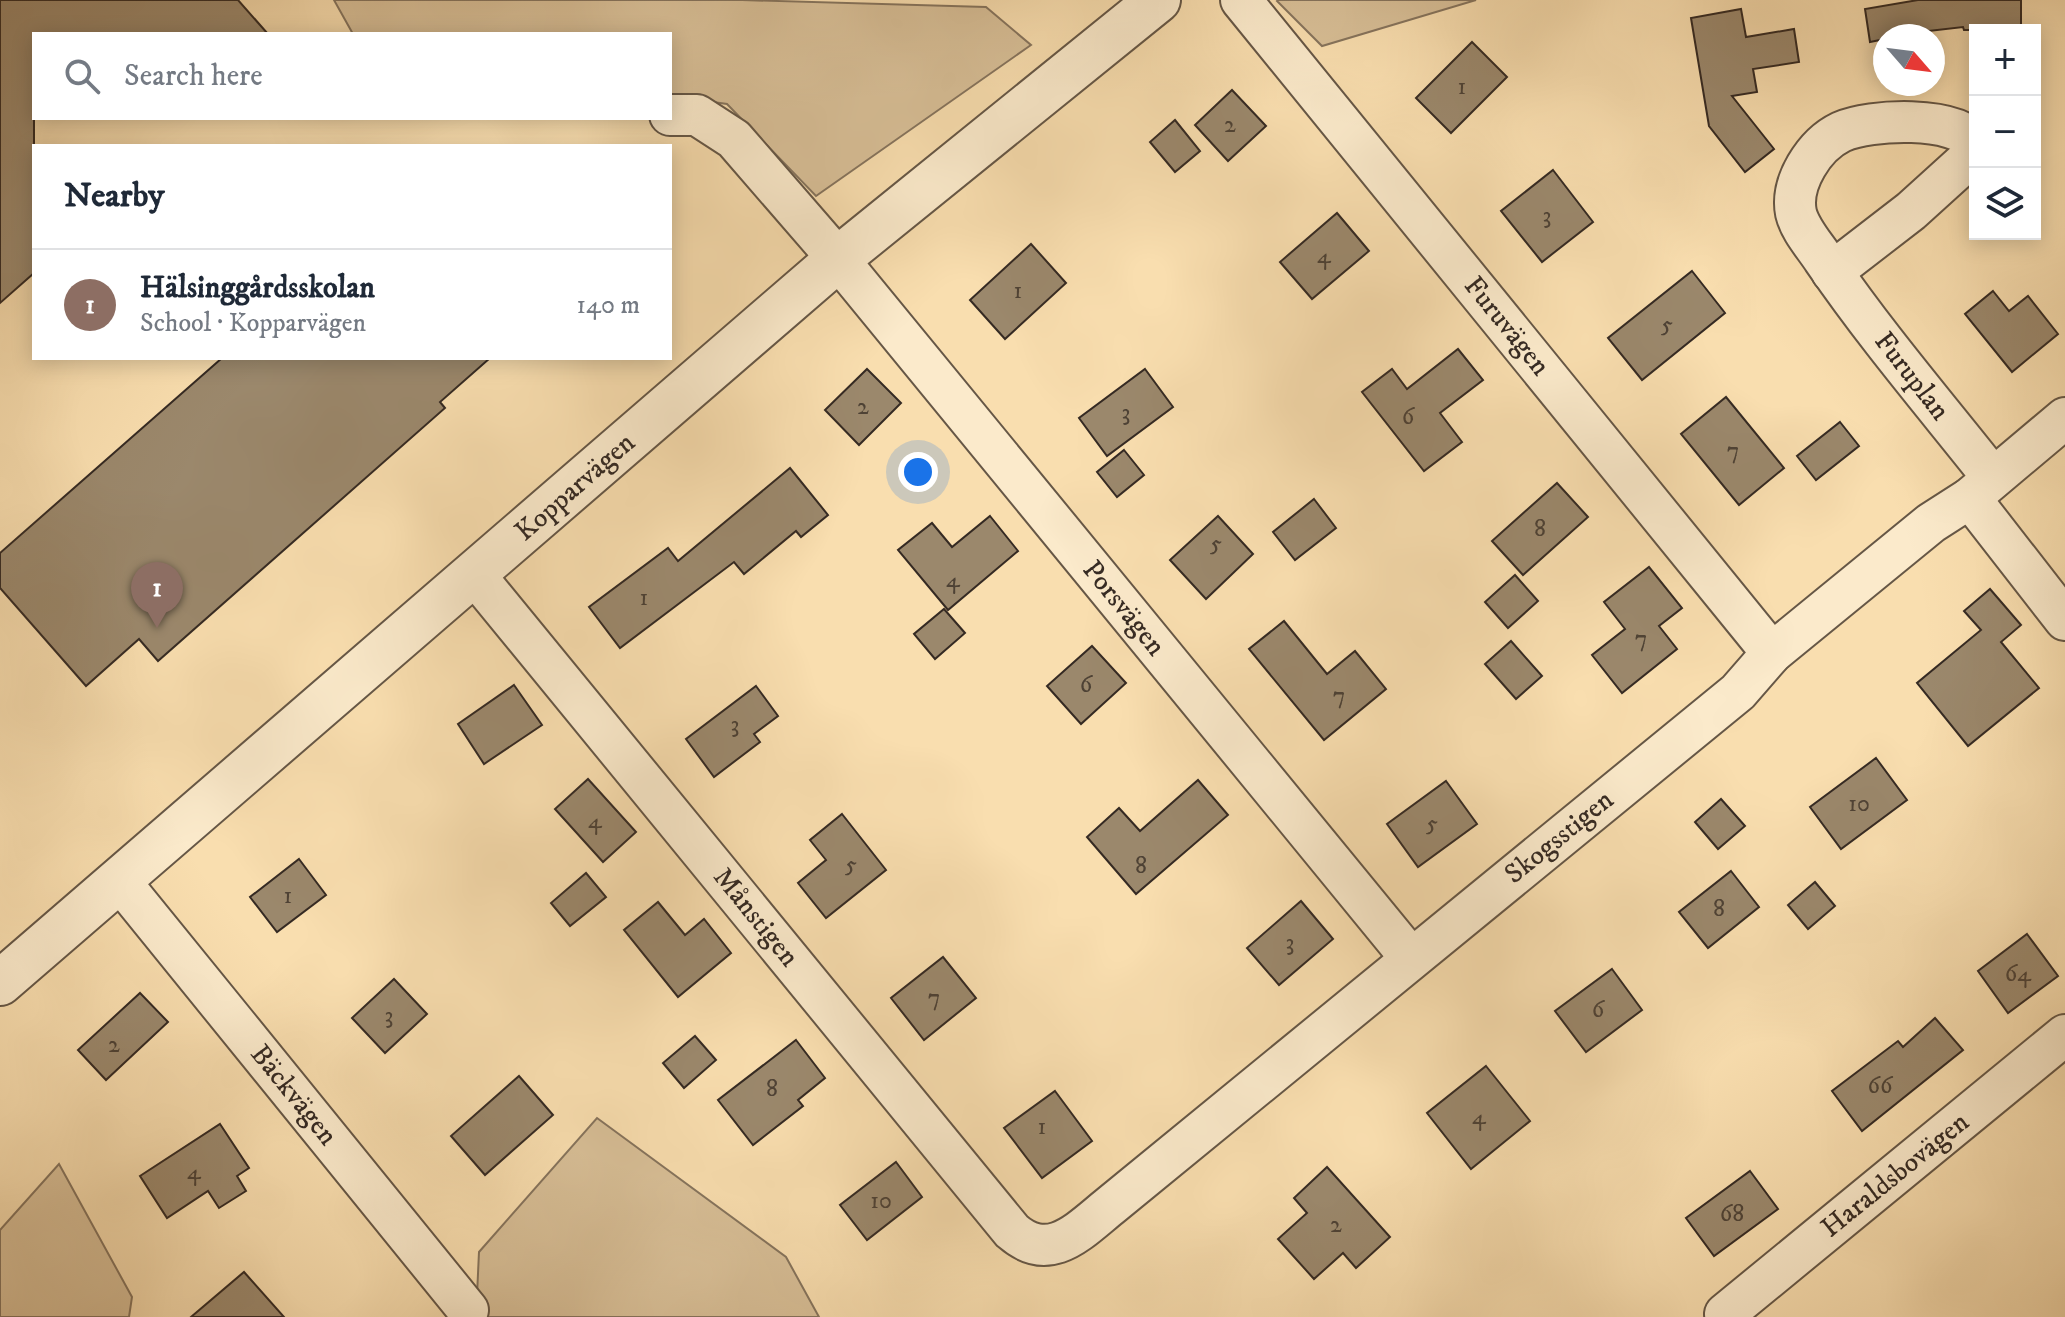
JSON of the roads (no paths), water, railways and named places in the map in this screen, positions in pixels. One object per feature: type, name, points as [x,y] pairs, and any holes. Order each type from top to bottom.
[{"type":"street","name":"Kopparvägen","points":[[0,983],[838,259],[1158,0]]},
{"type":"street","name":"Furuvägen","points":[[1241,0],[1772,653]]},
{"type":"street","name":"Porsvägen","points":[[672,115],[697,115],[734,139],[838,259],[1410,957]]},
{"type":"street","name":"Furuplan","points":[[1969,138],[1950,127],[1893,123],[1841,132],[1813,154],[1804,171],[1796,214],[1832,272],[1982,488]]},
{"type":"street","points":[[1832,272],[1911,211],[1969,158]]},
{"type":"street","name":"Skogsstigen","points":[[1047,1246],[1062,1245],[1410,957],[1738,692],[1772,653],[1931,523],[1982,488],[2065,418]]},
{"type":"street","points":[[1982,488],[2065,620]]},
{"type":"street","name":"Månstigen","points":[[474,574],[511,615],[1012,1231],[1026,1241],[1047,1246]]},
{"type":"street","name":"Bäckvägen","points":[[119,880],[468,1310]]},
{"type":"street","name":"Haraldsbovägen","points":[[1725,1314],[2065,1035]]},
{"type":"place","name":"Hälsinggårdsskolan","points":[[157,628]]}]
